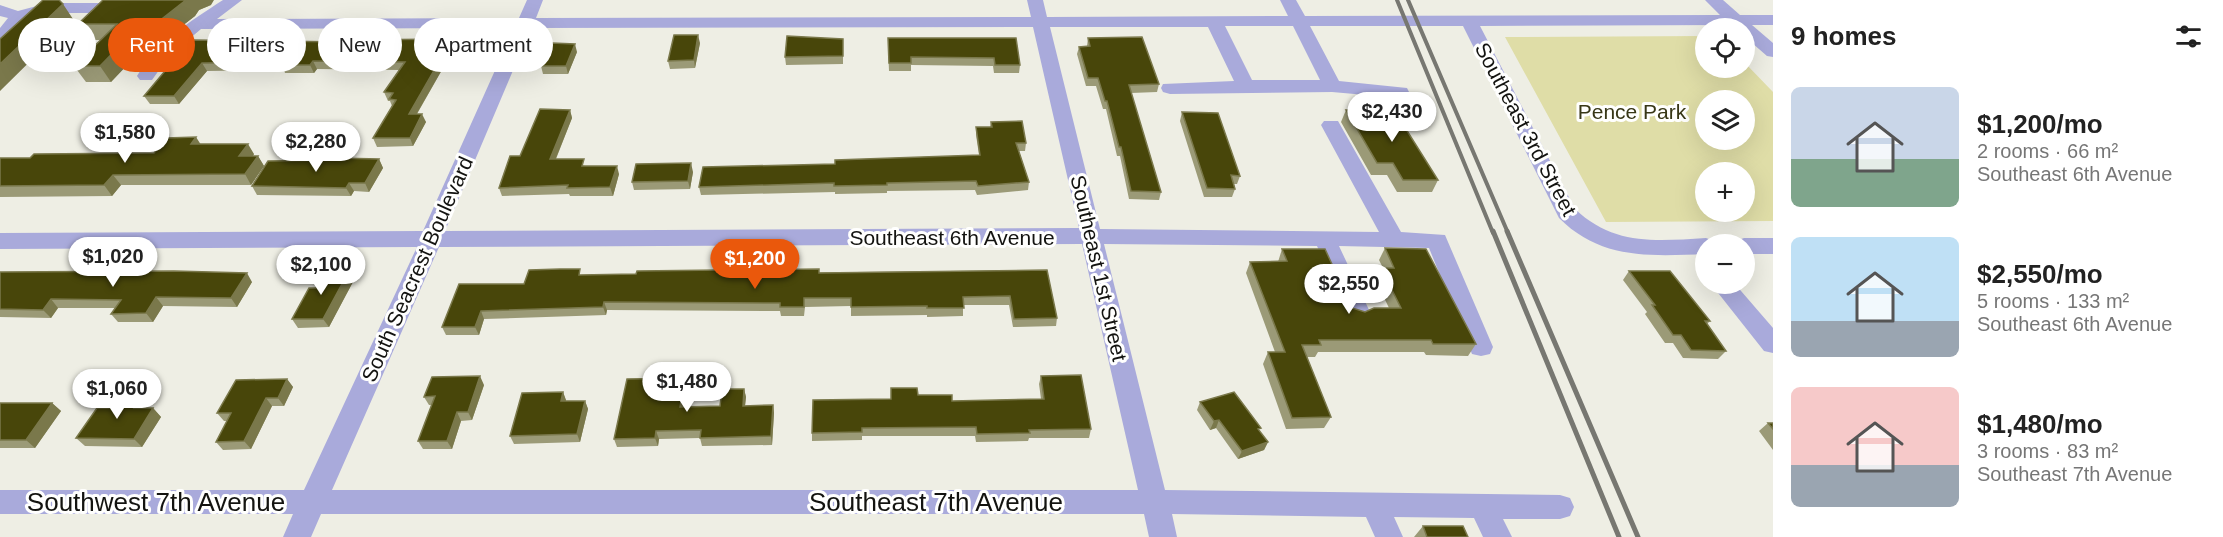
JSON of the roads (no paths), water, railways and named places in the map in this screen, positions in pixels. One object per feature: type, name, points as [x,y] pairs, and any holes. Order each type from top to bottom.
[{"type":"street","points":[[7,0],[0,8],[17,16],[48,8],[112,8]]},
{"type":"street","points":[[146,76],[151,65],[165,49],[234,0]]},
{"type":"street","name":"South Seacrest Boulevard","points":[[527,18],[534,0]]},
{"type":"street","points":[[1288,0],[1332,86]]},
{"type":"street","points":[[1701,0],[1724,18]]},
{"type":"street","points":[[1713,0],[1726,18]]},
{"type":"street","points":[[1361,5],[1372,20]]},
{"type":"street","points":[[553,22],[1037,11],[1214,21],[1695,23]]},
{"type":"street","name":"Southeast 1st Street","points":[[1037,11],[1163,537]]},
{"type":"street","points":[[0,37],[13,26],[17,16]]},
{"type":"street","points":[[1755,21],[1773,20]]},
{"type":"street","points":[[1214,21],[1246,86]]},
{"type":"street","name":"Southeast 3rd Street","points":[[1469,21],[1567,213],[1588,233],[1620,245],[1695,251]]},
{"type":"street","points":[[199,24],[414,23]]},
{"type":"street","points":[[1755,40],[1773,52]]},
{"type":"street","points":[[1755,48],[1773,64]]},
{"type":"street","name":"South Seacrest Boulevard","points":[[297,537],[504,72]]},
{"type":"street","points":[[1170,88],[1332,86],[1400,92]]},
{"type":"street","points":[[1331,125],[1394,239]]},
{"type":"street","name":"Southeast 6th Avenue","points":[[0,241],[1092,236],[1437,240],[1481,347]]},
{"type":"street","points":[[1325,238],[1358,312]]},
{"type":"street","points":[[1755,246],[1773,246]]},
{"type":"street","points":[[1730,294],[1773,344]]},
{"type":"street","name":"Southwest 7th Avenue","points":[[0,502],[312,502]]},
{"type":"street","name":"Southeast 7th Avenue","points":[[312,502],[1155,502],[1560,507]]},
{"type":"street","points":[[1376,505],[1389,537]]},
{"type":"street","points":[[1483,507],[1498,537]]},
{"type":"railway","points":[[1397,0],[1493,233]]},
{"type":"railway","points":[[1408,0],[1508,233]]},
{"type":"railway","points":[[1493,231],[1619,537]]},
{"type":"railway","points":[[1507,231],[1638,537]]},
{"type":"park label","name":"Pence Park","points":[[1632,111]]}]
